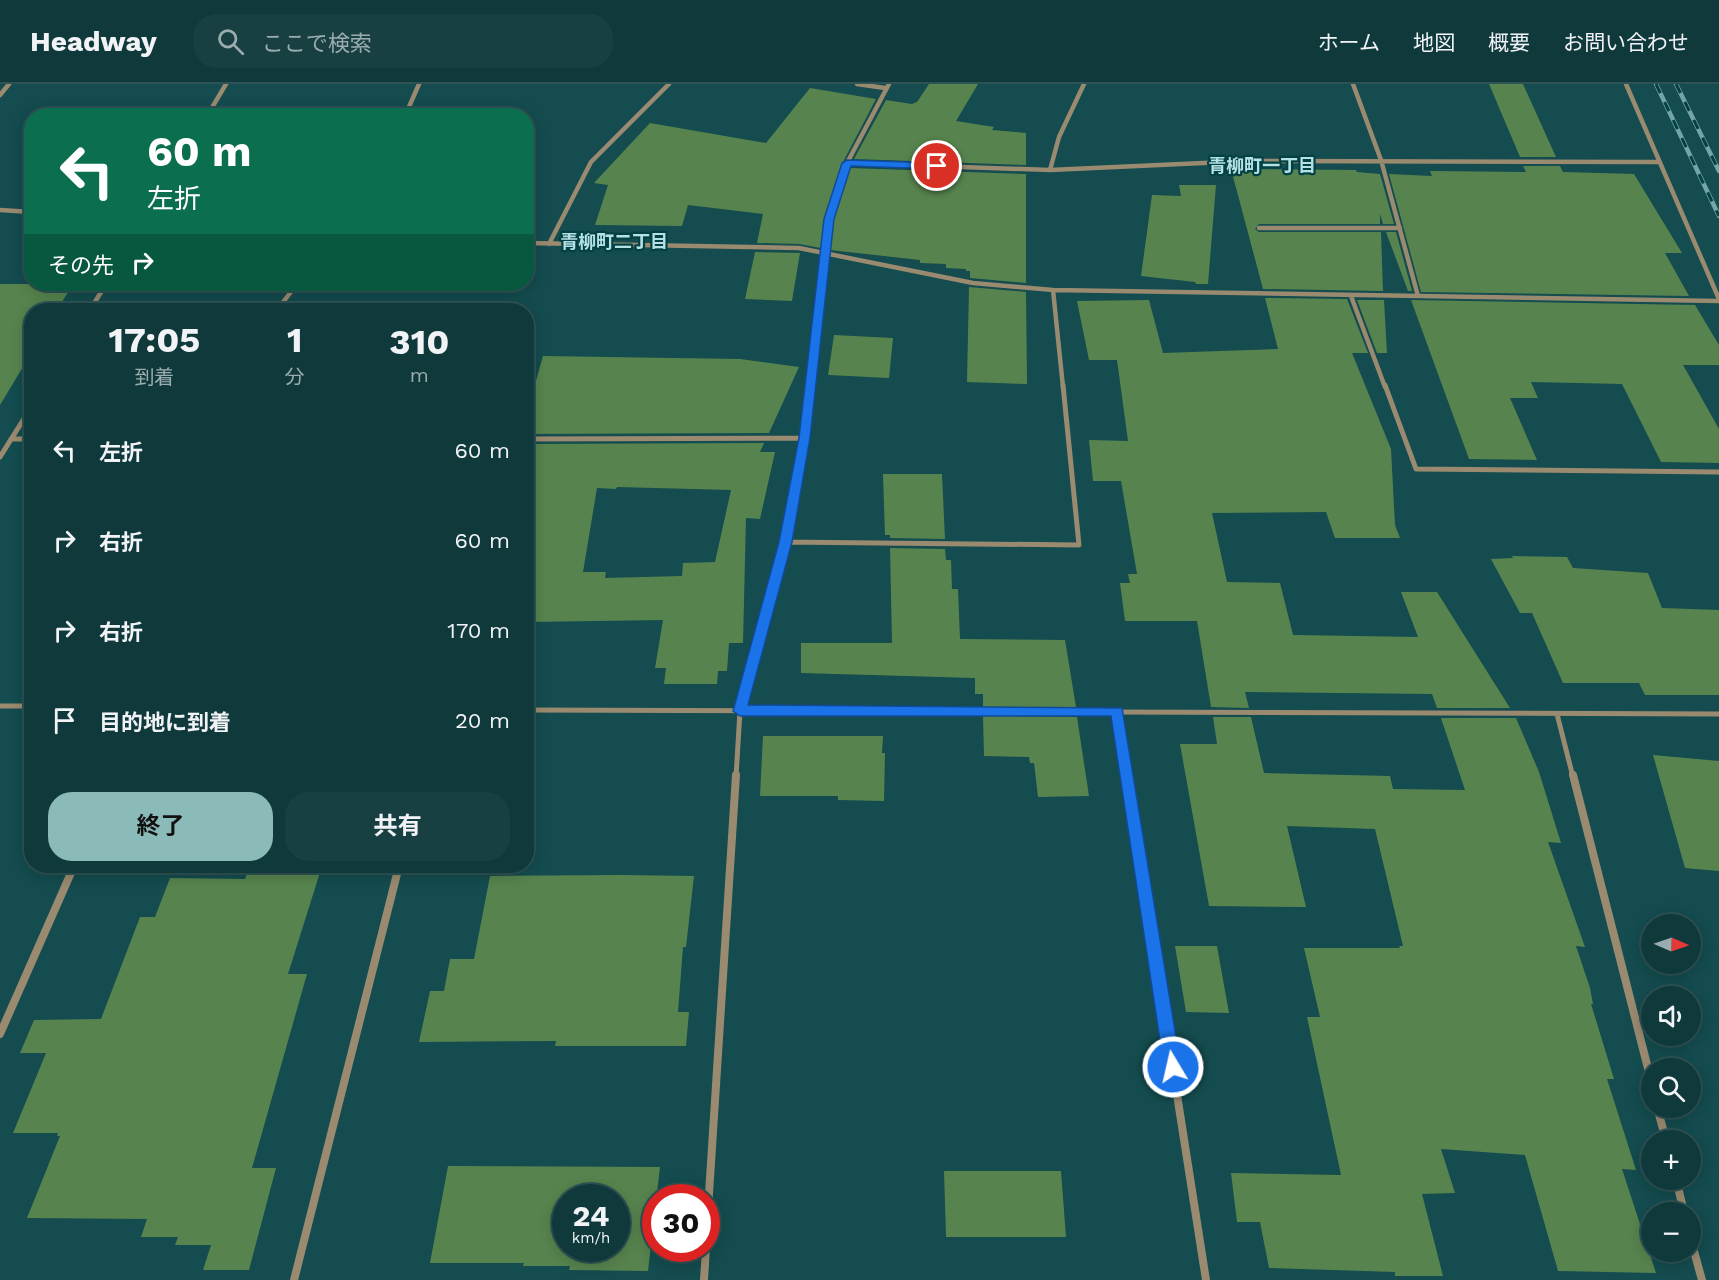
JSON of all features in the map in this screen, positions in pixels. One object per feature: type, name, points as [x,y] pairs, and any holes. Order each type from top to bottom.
[{"type":"street","points":[[0,95],[9,84]]},
{"type":"street","points":[[212,108],[226,84]]},
{"type":"street","points":[[408,108],[419,84]]},
{"type":"street","points":[[549,244],[591,162],[669,84]]},
{"type":"street","points":[[710,1184],[740,711],[785,542],[805,438],[829,219],[847,163],[887,86],[857,84]]},
{"type":"street","points":[[1050,170],[1059,137],[1084,84]]},
{"type":"street","points":[[1353,84],[1381,160],[1418,297]]},
{"type":"street","points":[[534,243],[800,248],[856,261],[973,282],[1053,290],[1719,300],[1626,84]]},
{"type":"street","points":[[847,163],[1050,170],[1247,160],[1658,162]]},
{"type":"street","points":[[0,210],[24,212]]},
{"type":"street","points":[[1259,228],[1400,228]]},
{"type":"street","points":[[785,542],[1079,544],[1053,290]]},
{"type":"street","points":[[1352,296],[1416,469],[1719,472]]},
{"type":"street","points":[[0,457],[24,419]]},
{"type":"street","points":[[534,439],[805,438]]},
{"type":"street","points":[[11,439],[24,439]]},
{"type":"street","points":[[0,706],[24,706]]},
{"type":"street","points":[[534,710],[1719,714]]},
{"type":"street","points":[[1117,711],[1206,1280]]},
{"type":"street","points":[[1557,714],[1645,1058]]},
{"type":"street","points":[[0,1034],[71,873]]},
{"type":"street","points":[[294,1280],[397,873]]},
{"type":"street","points":[[704,1280],[705,1262]]},
{"type":"street","points":[[1697,1262],[1702,1280]]},
{"type":"building","points":[[929,84],[978,84],[956,121],[994,127],[992,130],[1026,133],[1026,165],[854,159],[886,100],[912,104],[917,102]]},
{"type":"building","points":[[1489,84],[1523,84],[1556,157],[1520,157]]},
{"type":"building","points":[[810,88],[876,99],[843,162],[825,218],[821,248],[799,244],[757,243],[763,214],[688,205],[682,226],[595,225],[608,185],[594,183],[650,123],[766,143]]},
{"type":"building","points":[[1523,166],[1560,166],[1563,172],[1634,174],[1682,253],[1665,253],[1689,296],[1421,292],[1389,174],[1432,176],[1430,171],[1526,172]]},
{"type":"building","points":[[850,168],[1026,174],[1026,283],[970,278],[970,271],[946,268],[946,264],[920,263],[920,260],[830,250],[833,220]]},
{"type":"building","points":[[1231,169],[1356,170],[1357,172],[1380,174],[1394,224],[1383,224],[1380,214],[1380,224],[1259,224],[1255,229],[1259,232],[1381,232],[1383,291],[1263,289]]},
{"type":"building","points":[[1179,185],[1216,185],[1208,284],[1141,276],[1152,195],[1181,196]]},
{"type":"building","points":[[1386,232],[1396,232],[1412,291],[1408,291]]},
{"type":"building","points":[[755,252],[800,253],[792,301],[745,299]]},
{"type":"building","points":[[0,284],[24,284],[24,291],[69,291],[61,303],[24,303],[24,365],[0,405]]},
{"type":"building","points":[[969,287],[1026,292],[1027,384],[967,382]]},
{"type":"building","points":[[1265,298],[1347,299],[1368,353],[1352,353],[1391,449],[1395,525],[1400,538],[1335,538],[1326,512],[1212,513],[1227,582],[1280,583],[1293,635],[1418,637],[1401,592],[1437,592],[1510,708],[1437,708],[1432,694],[1245,692],[1249,708],[1211,707],[1197,621],[1125,621],[1120,583],[1130,583],[1128,574],[1137,574],[1121,481],[1093,481],[1089,440],[1128,441],[1117,360],[1089,360],[1077,301],[1149,300],[1163,353],[1278,349]]},
{"type":"building","points":[[1357,300],[1384,300],[1387,353],[1377,353]]},
{"type":"building","points":[[1411,300],[1695,305],[1719,345],[1719,365],[1683,365],[1719,429],[1719,463],[1661,462],[1622,384],[1531,382],[1538,398],[1510,398],[1537,460],[1469,459]]},
{"type":"building","points":[[834,335],[893,338],[889,378],[828,375]]},
{"type":"building","points":[[543,356],[740,359],[799,367],[769,433],[534,434],[534,388]]},
{"type":"building","points":[[764,443],[760,452],[775,452],[760,519],[746,518],[743,643],[729,643],[727,671],[718,671],[717,684],[664,684],[666,668],[655,668],[663,620],[534,622],[534,444]],"holes":[[[597,488],[731,490],[715,562],[683,563],[682,576],[605,578],[606,572],[583,572]]]},
{"type":"building","points":[[883,474],[942,474],[945,539],[890,538],[890,535],[885,535]]},
{"type":"building","points":[[890,548],[945,549],[946,560],[951,560],[952,589],[958,589],[960,639],[1065,640],[1076,707],[983,707],[983,694],[975,694],[975,678],[801,673],[801,643],[892,643]]},
{"type":"building","points":[[1512,556],[1567,557],[1573,568],[1648,573],[1662,608],[1719,610],[1719,695],[1645,695],[1639,683],[1563,683],[1532,613],[1520,613],[1491,559],[1513,558]]},
{"type":"building","points":[[983,716],[1077,717],[1089,796],[1038,797],[1034,763],[1030,763],[1029,757],[984,756]]},
{"type":"building","points":[[1213,717],[1251,717],[1264,773],[1390,776],[1393,789],[1465,790],[1441,718],[1516,718],[1539,772],[1561,843],[1548,842],[1585,947],[1576,946],[1590,988],[1593,1004],[1591,1004],[1614,1079],[1607,1079],[1636,1170],[1622,1169],[1641,1227],[1641,1262],[1652,1262],[1656,1273],[1558,1271],[1525,1155],[1441,1149],[1455,1193],[1422,1194],[1443,1276],[1395,1276],[1395,1272],[1269,1268],[1260,1222],[1237,1222],[1231,1173],[1341,1175],[1307,1017],[1320,1017],[1304,948],[1400,948],[1399,946],[1403,946],[1375,829],[1287,826],[1306,907],[1209,906],[1180,744],[1217,744]]},
{"type":"building","points":[[763,736],[883,736],[884,801],[838,800],[838,796],[760,796]]},
{"type":"building","points":[[1653,755],[1719,761],[1719,871],[1685,868]]},
{"type":"building","points":[[247,873],[320,873],[288,974],[307,974],[252,1168],[276,1168],[249,1270],[203,1270],[211,1245],[175,1245],[178,1237],[141,1237],[147,1219],[27,1218],[60,1136],[57,1136],[58,1133],[13,1133],[46,1053],[20,1053],[34,1020],[101,1019],[140,917],[155,917],[170,878],[245,879]]},
{"type":"building","points":[[490,876],[694,876],[686,947],[683,947],[678,1012],[689,1012],[686,1046],[555,1046],[556,1041],[419,1042],[430,991],[444,991],[450,959],[474,959]]},
{"type":"building","points":[[1175,946],[1217,946],[1229,1013],[1186,1012]]},
{"type":"building","points":[[448,1166],[660,1167],[658,1184],[642,1184],[642,1262],[649,1262],[648,1271],[569,1270],[570,1266],[523,1266],[524,1263],[430,1263]]},
{"type":"building","points":[[944,1171],[1061,1171],[1066,1237],[946,1237]]},
{"type":"railway","points":[[1656,84],[1719,216]]},
{"type":"railway","points":[[1676,84],[1719,171]]},
{"type":"district","name":"青柳町一丁目","points":[[1262,165]]},
{"type":"district","name":"青柳町二丁目","points":[[614,241]]},
{"type":"route","points":[[937,166],[847,163],[829,219],[805,438],[785,542],[740,711],[1117,711],[1173,1067]]}]
